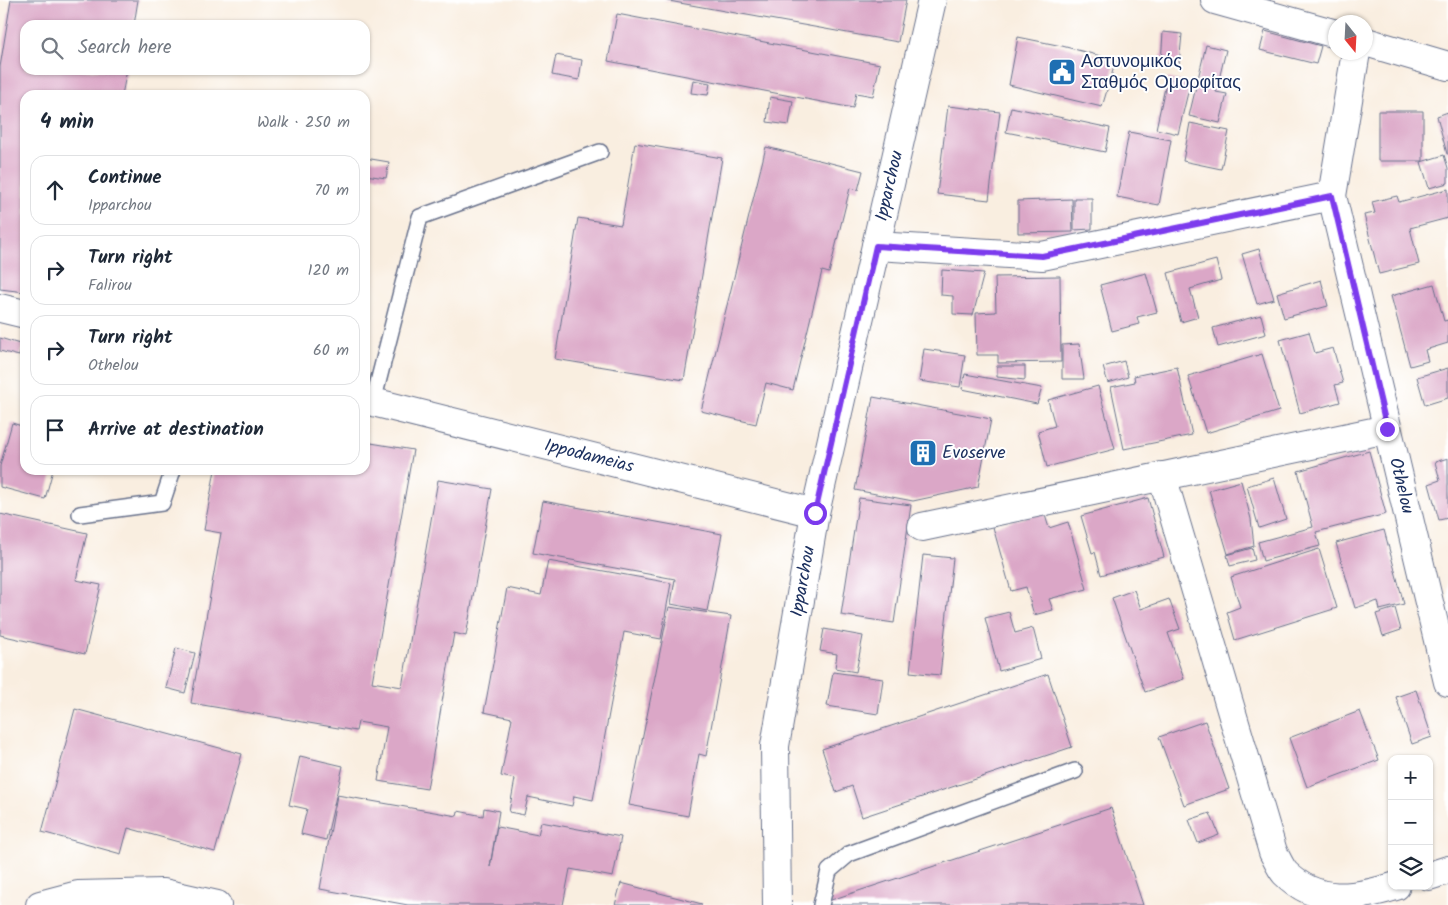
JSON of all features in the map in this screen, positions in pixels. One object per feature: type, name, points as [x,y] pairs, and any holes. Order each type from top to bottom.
[{"type":"street","name":"Ipparchou","points":[[777,905],[775,746],[815,513],[932,0]]},
{"type":"street","points":[[1215,0],[1328,32]]},
{"type":"street","points":[[1373,44],[1448,66]]},
{"type":"street","name":"Othelou","points":[[1355,60],[1332,196],[1448,682]]},
{"type":"street","points":[[876,246],[1042,256],[1332,196]]},
{"type":"street","points":[[0,308],[20,313]]},
{"type":"street","name":"Ippodameias","points":[[370,401],[815,513]]},
{"type":"street","points":[[922,527],[1387,429]]},
{"type":"street","points":[[1162,476],[1273,852],[1283,871],[1297,885],[1312,894],[1324,898],[1352,899],[1388,888]]},
{"type":"street","points":[[1433,875],[1448,870]]},
{"type":"street","points":[[40,905],[78,895],[163,893],[217,905]]},
{"type":"lane","points":[[370,397],[420,217],[600,152]]},
{"type":"lane","points":[[80,514],[162,504],[171,475]]},
{"type":"lane","points":[[821,905],[829,872],[849,854],[1075,771]]},
{"type":"building","points":[[11,0],[138,0],[135,20],[20,20],[20,75],[126,75],[123,90],[20,90],[20,291],[0,289],[0,67]]},
{"type":"building","points":[[663,0],[906,0],[898,42]]},
{"type":"building","points":[[617,14],[880,64],[873,96],[856,93],[853,108],[608,61]]},
{"type":"building","points":[[1265,31],[1321,46],[1316,64],[1260,50]]},
{"type":"building","points":[[1163,32],[1182,34],[1179,65],[1161,63]]},
{"type":"building","name":"Αστυνομικός Σταθμός Ομορφίτας","points":[[1018,37],[1116,60],[1102,107],[1009,85]]},
{"type":"building","points":[[1206,45],[1226,50],[1216,92],[1227,94],[1220,123],[1189,116]]},
{"type":"building","points":[[556,55],[582,60],[579,80],[552,75]]},
{"type":"building","points":[[1167,78],[1190,84],[1178,134],[1156,129]]},
{"type":"building","points":[[693,80],[710,83],[708,95],[691,93]]},
{"type":"building","points":[[770,97],[793,101],[789,125],[767,122]]},
{"type":"building","points":[[948,106],[1000,112],[989,200],[937,194]]},
{"type":"building","points":[[1011,107],[1110,128],[1105,152],[1006,132]]},
{"type":"building","points":[[1378,111],[1423,111],[1423,161],[1378,161]]},
{"type":"building","points":[[1448,112],[1448,154],[1447,154],[1437,116]]},
{"type":"building","points":[[1190,123],[1229,131],[1221,169],[1183,161]]},
{"type":"building","points":[[1129,132],[1171,140],[1159,205],[1117,197]]},
{"type":"building","points":[[635,143],[722,158],[684,380],[555,359],[578,218],[621,225]]},
{"type":"building","points":[[766,147],[863,171],[858,190],[850,188],[829,273],[822,271],[793,390],[766,383],[756,424],[701,411]]},
{"type":"building","points":[[1444,155],[1448,168],[1448,183],[1429,188],[1421,162]]},
{"type":"building","points":[[370,159],[389,162],[386,178],[370,176]]},
{"type":"building","points":[[1448,189],[1448,218],[1410,228],[1419,264],[1379,274],[1364,215],[1375,213],[1372,202],[1397,196],[1399,202]]},
{"type":"building","points":[[1074,198],[1092,198],[1092,229],[1074,230]]},
{"type":"building","points":[[1072,199],[1073,232],[1018,233],[1018,201]]},
{"type":"building","points":[[1259,249],[1274,299],[1257,304],[1242,254]]},
{"type":"building","points":[[1216,260],[1221,280],[1190,289],[1198,317],[1181,322],[1168,273]]},
{"type":"building","points":[[942,270],[984,273],[973,315],[953,314],[953,296],[941,295]]},
{"type":"building","points":[[1146,273],[1157,312],[1137,317],[1139,324],[1112,331],[1100,285]]},
{"type":"building","points":[[1060,276],[1061,362],[998,363],[998,355],[977,355],[976,313],[996,312],[995,277]]},
{"type":"building","points":[[1321,280],[1328,306],[1284,318],[1277,293]]},
{"type":"building","points":[[1434,284],[1444,321],[1448,320],[1448,343],[1425,350],[1428,361],[1410,366],[1391,296]]},
{"type":"building","points":[[1261,315],[1266,334],[1218,347],[1213,328]]},
{"type":"building","points":[[1309,332],[1315,353],[1333,348],[1343,383],[1335,385],[1340,402],[1300,413],[1280,340]]},
{"type":"building","points":[[0,338],[20,344],[19,356],[0,351]]},
{"type":"building","points":[[1079,344],[1084,379],[1062,379],[1062,345]]},
{"type":"building","points":[[924,349],[965,355],[960,387],[919,381]]},
{"type":"building","points":[[1262,354],[1279,411],[1206,433],[1188,376]]},
{"type":"building","points":[[1124,361],[1128,377],[1108,383],[1103,367]]},
{"type":"building","points":[[997,366],[1025,366],[1025,380],[997,377]]},
{"type":"building","points":[[1177,367],[1192,435],[1124,449],[1111,387],[1135,382],[1134,376]]},
{"type":"building","points":[[1448,368],[1448,398],[1425,405],[1417,377]]},
{"type":"building","points":[[965,374],[1042,388],[1037,404],[962,389]]},
{"type":"building","points":[[1098,386],[1115,449],[1047,467],[1038,431],[1055,426],[1048,400]]},
{"type":"building","name":"Evoserve","points":[[873,397],[991,419],[978,487],[913,501],[855,490]]},
{"type":"building","points":[[12,423],[20,425],[20,475],[52,475],[45,499],[0,487],[0,466]]},
{"type":"building","points":[[370,443],[413,450],[372,682],[402,687],[438,480],[492,489],[466,636],[454,633],[427,789],[378,781],[387,727],[358,722],[356,731],[191,703],[221,533],[204,530],[214,475],[370,475]]},
{"type":"building","points":[[1369,451],[1386,514],[1316,532],[1320,546],[1263,561],[1258,542],[1313,527],[1298,471]]},
{"type":"building","points":[[1448,458],[1448,518],[1439,520],[1429,484],[1440,480],[1435,462]]},
{"type":"building","points":[[1274,478],[1286,519],[1259,528],[1247,486]]},
{"type":"building","points":[[1241,481],[1251,519],[1254,546],[1228,554],[1209,490]]},
{"type":"building","points":[[859,498],[911,505],[894,623],[841,615]]},
{"type":"building","points":[[1148,498],[1164,557],[1101,575],[1095,552],[1092,553],[1081,516]]},
{"type":"building","points":[[543,501],[722,534],[707,611],[671,604],[675,579],[533,553]]},
{"type":"building","points":[[1044,512],[1049,528],[1068,522],[1087,589],[1049,599],[1053,610],[1034,615],[1026,587],[1011,591],[993,527]]},
{"type":"building","points":[[0,514],[87,533],[76,580],[101,585],[85,654],[0,635]]},
{"type":"building","points":[[1384,530],[1404,604],[1380,610],[1378,601],[1355,608],[1336,543]]},
{"type":"building","points":[[1252,548],[1255,560],[1230,566],[1227,555]]},
{"type":"building","points":[[1319,549],[1337,608],[1235,640],[1227,612],[1240,607],[1231,577]]},
{"type":"building","points":[[923,555],[953,558],[940,675],[910,672]]},
{"type":"building","points":[[548,561],[671,583],[661,639],[624,632],[593,800],[574,796],[572,806],[528,797],[524,815],[509,812],[515,779],[501,776],[512,718],[484,712],[507,588],[541,595]]},
{"type":"building","points":[[1134,590],[1141,609],[1169,599],[1180,629],[1168,633],[1184,679],[1145,692],[1112,598]]},
{"type":"building","points":[[669,607],[731,616],[706,756],[699,754],[688,816],[629,805]]},
{"type":"building","points":[[1395,608],[1401,630],[1383,636],[1376,614]]},
{"type":"building","points":[[1009,612],[1015,633],[1033,628],[1041,659],[999,671],[985,618]]},
{"type":"building","points":[[824,629],[863,636],[856,672],[835,668],[837,654],[820,651]]},
{"type":"building","points":[[176,648],[195,653],[185,693],[166,688]]},
{"type":"building","points":[[833,672],[883,679],[878,714],[827,706]]},
{"type":"building","points":[[1048,674],[1072,747],[862,817],[852,786],[836,792],[822,749]]},
{"type":"building","points":[[1416,690],[1432,737],[1412,744],[1396,697]]},
{"type":"building","points":[[75,709],[242,754],[215,852],[128,828],[121,854],[42,832]]},
{"type":"building","points":[[1360,711],[1379,760],[1307,787],[1289,738]]},
{"type":"building","points":[[1205,721],[1229,789],[1184,805],[1159,737]]},
{"type":"building","points":[[300,756],[343,766],[326,840],[301,834],[307,809],[289,805]]},
{"type":"building","points":[[337,795],[457,816],[458,811],[483,816],[484,808],[499,811],[490,867],[497,827],[538,835],[541,822],[621,837],[613,877],[570,869],[563,905],[408,905],[320,889]]},
{"type":"building","points":[[1111,808],[1143,905],[830,905],[828,901]]},
{"type":"building","points":[[1210,813],[1219,835],[1198,843],[1189,820]]},
{"type":"building","points":[[621,883],[702,904],[702,905],[615,905]]},
{"type":"place","name":"Αστυνομικός Σταθμός Ομορφίτας","points":[[1062,72]]},
{"type":"place","name":"Evoserve","points":[[923,453]]},
{"type":"route","points":[[815,513],[876,246],[1042,256],[1332,196],[1387,429]]}]
